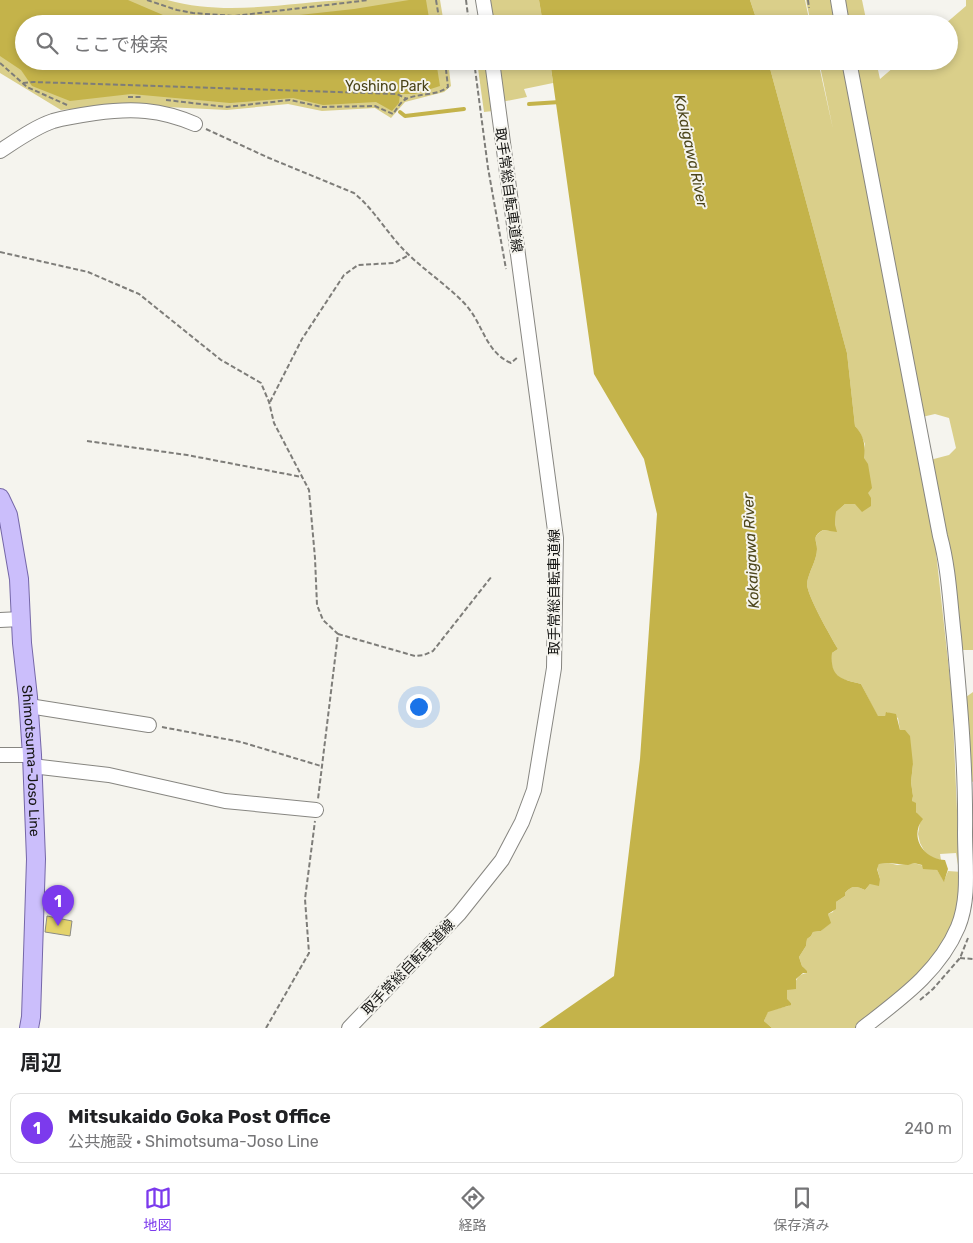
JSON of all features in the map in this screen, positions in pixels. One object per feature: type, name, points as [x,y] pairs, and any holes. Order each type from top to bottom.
[{"type":"main road","name":"Shimotsuma-Joso Line","points":[[0,498],[8,515],[19,580],[32,760],[36,859],[31,1017],[29,1028]]},
{"type":"street","points":[[483,0],[486,15]]},
{"type":"street","points":[[838,0],[840,15]]},
{"type":"street","name":"取手常総自転車道線","points":[[349,1028],[458,914],[502,860],[522,822],[534,790],[554,668],[556,538],[493,70]]},
{"type":"street","points":[[851,70],[940,536],[946,557],[957,672],[966,810],[966,893],[959,925],[950,943],[934,966],[914,987],[863,1028]]},
{"type":"street","points":[[0,151],[52,122],[74,116],[110,111],[125,109],[146,110],[178,117],[195,124]]},
{"type":"street","points":[[0,620],[21,619]]},
{"type":"street","points":[[29,706],[150,725]]},
{"type":"street","points":[[0,755],[109,775],[225,801],[316,810]]},
{"type":"path","points":[[148,0],[177,10],[220,15]]},
{"type":"path","points":[[242,15],[369,0]]},
{"type":"path","points":[[436,0],[438,15]]},
{"type":"path","points":[[466,0],[468,15]]},
{"type":"path","points":[[808,0],[809,8]]},
{"type":"path","points":[[0,63],[27,87],[67,105]]},
{"type":"path","points":[[162,100],[227,106],[290,100],[322,107],[375,106],[393,114],[402,102],[407,99],[448,87],[446,70]]},
{"type":"path","points":[[475,70],[488,168],[506,270]]},
{"type":"path","points":[[23,83],[44,82],[397,94],[407,99]]},
{"type":"path","points":[[124,97],[143,97]]},
{"type":"path","points":[[195,124],[269,158],[354,193],[364,202],[409,256],[466,305],[494,350],[502,358],[511,363],[518,357],[517,349]]},
{"type":"path","points":[[0,252],[88,272],[139,294],[221,360],[261,383],[269,402],[274,423],[309,490],[317,605],[323,620],[338,634],[415,656],[424,655],[433,651],[492,576]]},
{"type":"path","points":[[269,402],[302,340],[344,275],[358,265],[394,264],[409,256]]},
{"type":"path","points":[[87,441],[187,455],[302,477]]},
{"type":"path","points":[[266,1028],[309,953],[305,899],[338,634]]},
{"type":"path","points":[[150,725],[241,742],[322,766]]},
{"type":"path","points":[[960,958],[973,959]]},
{"type":"green space","name":"Yoshino Park","points":[[0,0],[167,0],[190,5],[235,8],[349,0],[440,0],[442,15],[15,15],[15,70],[449,70],[451,86],[444,92],[405,102],[391,118],[375,108],[322,111],[288,104],[227,110],[132,103],[61,110],[0,73]]},
{"type":"green space","points":[[486,0],[539,0],[542,15],[488,15]]},
{"type":"green space","points":[[750,0],[805,0],[808,15],[755,15]]},
{"type":"green space","points":[[806,0],[833,0],[836,15],[809,15]]},
{"type":"green space","points":[[841,0],[862,0],[865,15],[844,15]]},
{"type":"green space","points":[[966,0],[973,0],[973,650],[962,650],[949,540],[943,533],[930,460],[949,455],[956,448],[949,418],[935,414],[922,417],[855,70],[878,70],[880,79],[890,70],[958,70],[958,15],[956,15],[966,6]]},
{"type":"green space","points":[[478,70],[488,70],[493,111],[484,112]]},
{"type":"green space","points":[[496,70],[551,70],[553,83],[524,89],[527,97],[501,102]]},
{"type":"green space","points":[[770,70],[820,70],[833,129],[821,70],[847,70],[935,543],[952,697],[958,833],[962,865],[958,865],[956,853],[940,854],[941,860],[926,854],[920,843],[918,834],[920,822],[912,801],[911,782],[913,764],[900,730],[898,718],[887,712],[885,716],[878,717],[861,684],[842,679],[834,672],[832,668],[832,653],[838,649],[808,589],[808,579],[817,553],[817,535],[823,530],[829,531],[835,525],[836,512],[845,504],[855,504],[868,493],[864,458],[865,444],[855,426],[847,353]]},
{"type":"green space","points":[[973,692],[973,782],[971,781],[966,697]]},
{"type":"green space","points":[[889,863],[897,865],[914,863],[937,870],[944,881],[948,871],[962,872],[961,897],[953,925],[937,955],[915,979],[857,1028],[772,1028],[764,1021],[768,1011],[788,1006],[791,1003],[787,1000],[787,990],[795,984],[802,974],[807,973],[799,957],[806,946],[807,939],[813,932],[821,931],[830,923],[828,914],[833,912],[836,902],[845,896],[848,890],[854,887],[865,890],[870,884],[876,884],[880,879],[877,868],[879,864]]},
{"type":"water","points":[[0,0],[128,0],[163,15],[15,15],[15,66],[0,56]]},
{"type":"water","points":[[409,0],[426,0],[428,15],[300,15]]},
{"type":"water","points":[[539,0],[750,0],[755,15],[542,15]]},
{"type":"water","points":[[21,70],[437,70],[440,86],[415,94],[400,94],[399,103],[392,111],[376,102],[323,105],[293,98],[230,103],[131,94],[70,101],[32,86]]},
{"type":"water","name":"Kokaigawa River","points":[[551,70],[770,70],[847,353],[855,426],[864,441],[864,458],[868,464],[872,488],[868,493],[871,498],[871,506],[862,512],[855,504],[845,504],[836,512],[835,525],[837,532],[823,530],[817,535],[817,553],[807,583],[808,589],[819,616],[838,649],[832,653],[835,672],[842,678],[861,684],[878,716],[885,716],[886,712],[896,714],[900,730],[905,730],[910,736],[913,764],[911,782],[912,801],[916,803],[916,812],[923,819],[917,832],[918,839],[921,846],[930,856],[945,860],[948,869],[944,882],[937,870],[923,869],[922,865],[914,863],[908,865],[879,864],[877,869],[880,879],[879,886],[870,884],[865,890],[854,887],[848,890],[845,896],[836,902],[836,909],[828,914],[831,923],[821,931],[813,932],[807,939],[806,946],[799,957],[807,973],[803,973],[796,979],[796,989],[787,990],[787,999],[791,1005],[768,1012],[764,1021],[772,1028],[539,1028],[614,976],[640,759],[657,514],[644,459],[594,374]]},
{"type":"building","points":[[47,916],[72,921],[70,936],[45,932]]},
{"type":"waterway","points":[[529,104],[560,102]]},
{"type":"waterway","points":[[400,112],[405,116],[464,109]]},
{"type":"place","name":"Mitsukaido Goka Post Office","points":[[58,926]]}]
